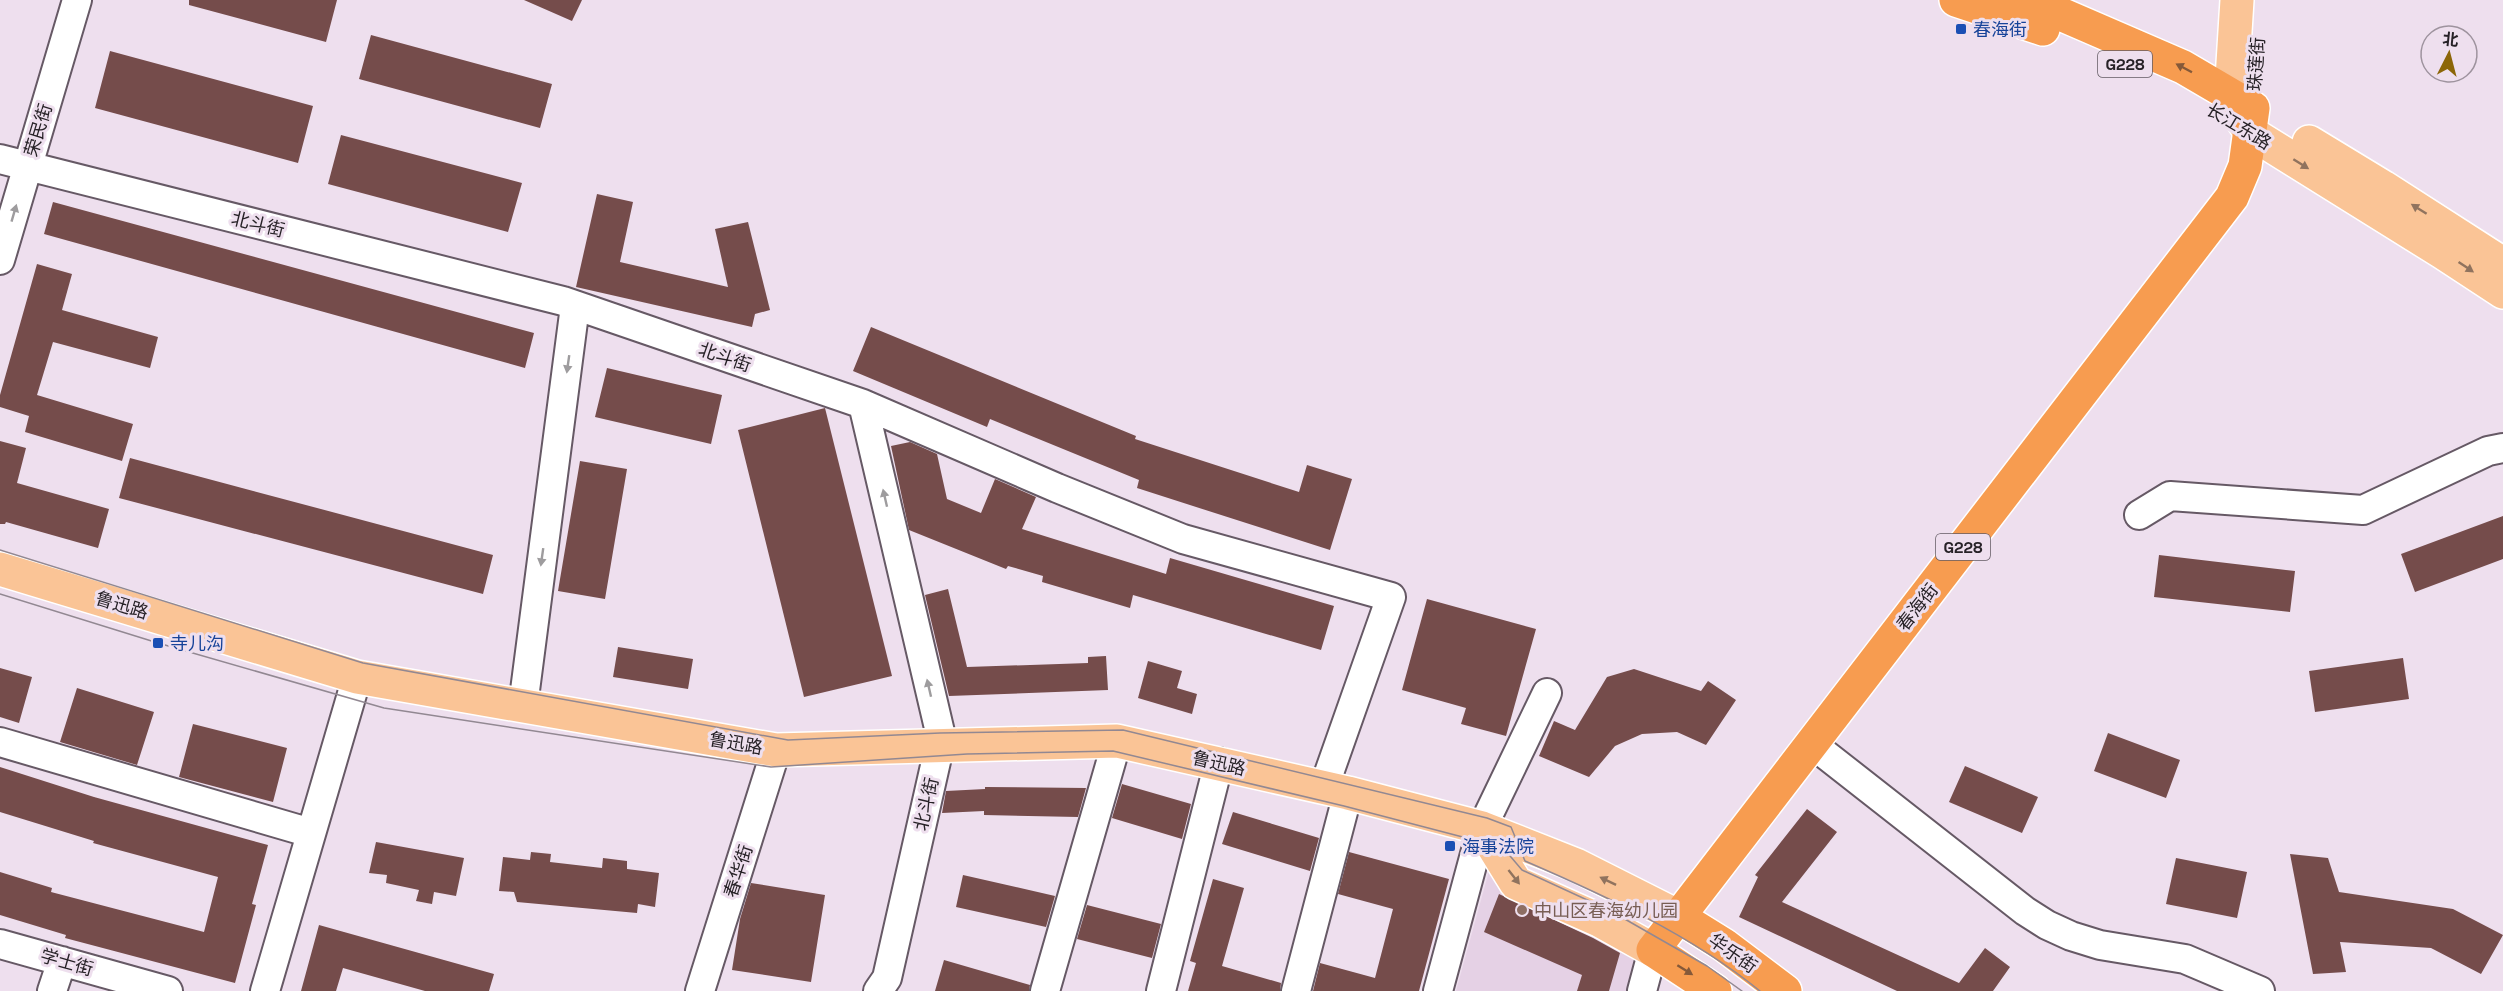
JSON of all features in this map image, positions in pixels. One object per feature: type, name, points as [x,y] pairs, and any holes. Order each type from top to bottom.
[{"type":"highway","name":"长江东路","points":[[1956,0],[2057,34],[2176,88],[2245,112]]},
{"type":"highway","name":"长江东路","points":[[2018,0],[2124,40],[2183,67],[2245,112]]},
{"type":"highway","name":"春海街","points":[[1653,950],[2232,197],[2245,166],[2245,112]]},
{"type":"highway","name":"华乐街","points":[[1679,917],[1724,945],[1785,991]]},
{"type":"highway","points":[[1653,950],[1715,991]]},
{"type":"main road","name":"珠莲街","points":[[2237,0],[2245,112]]},
{"type":"main road","name":"珠莲街","points":[[2245,112],[2260,0]]},
{"type":"main road","name":"长江东路","points":[[2245,112],[2384,187],[2503,264]]},
{"type":"main road","name":"长江东路","points":[[2245,112],[2433,246],[2503,292]]},
{"type":"main road","name":"鲁迅路","points":[[0,569],[357,677],[776,750],[1117,741],[1219,762],[1482,828],[1576,865],[1679,917]]},
{"type":"main road","points":[[1482,828],[1516,883],[1601,921],[1653,950]]},
{"type":"street","name":"荣民街","points":[[0,260],[77,0]]},
{"type":"street","name":"北斗街","points":[[0,159],[575,306],[863,404],[1057,488],[1183,539],[1391,597],[1336,790]]},
{"type":"street","points":[[523,706],[575,306]]},
{"type":"street","points":[[863,404],[944,745]]},
{"type":"street","points":[[2139,515],[2170,496],[2363,510],[2488,451],[2503,448]]},
{"type":"street","points":[[265,991],[357,677]]},
{"type":"street","points":[[1438,991],[1482,828],[1547,693]]},
{"type":"street","points":[[1046,991],[1117,741]]},
{"type":"street","points":[[0,742],[311,832]]},
{"type":"street","points":[[1812,744],[2025,910],[2048,925],[2071,936],[2100,945],[2185,959],[2260,991]]},
{"type":"street","name":"北斗街","points":[[878,991],[887,978],[937,757],[944,745]]},
{"type":"street","name":"春华街","points":[[700,991],[776,750]]},
{"type":"street","points":[[1161,991],[1219,762]]},
{"type":"street","points":[[1296,991],[1336,790]]},
{"type":"street","name":"学士街","points":[[0,944],[168,991]]},
{"type":"street","name":"春海街","points":[[1642,991],[1653,950]]},
{"type":"street","points":[[52,991],[62,961]]},
{"type":"shaded area","name":"中山区春海幼儿园","points":[[1489,871],[1643,949],[1631,991],[1456,991]]},
{"type":"building","points":[[189,0],[337,0],[326,42],[189,5]]},
{"type":"building","points":[[524,0],[582,0],[572,21]]},
{"type":"building","points":[[371,35],[552,84],[540,128],[359,79]]},
{"type":"building","points":[[110,51],[313,106],[298,163],[95,108]]},
{"type":"building","points":[[341,135],[522,183],[508,232],[328,184]]},
{"type":"building","points":[[597,194],[633,202],[620,262],[728,287],[715,229],[748,222],[770,310],[755,314],[752,327],[576,287]]},
{"type":"building","points":[[53,202],[534,333],[525,368],[44,234]]},
{"type":"building","points":[[37,264],[72,274],[62,310],[158,337],[150,368],[53,342],[37,395],[133,424],[122,461],[25,432],[29,416],[0,407],[0,395]]},
{"type":"building","points":[[871,327],[1136,436],[1135,439],[1299,492],[1307,465],[1352,479],[1330,550],[1137,488],[1139,480],[990,419],[987,427],[853,371]]},
{"type":"building","points":[[607,368],[722,395],[711,444],[595,417]]},
{"type":"building","points":[[825,408],[892,676],[804,697],[738,430]]},
{"type":"building","points":[[0,441],[26,448],[17,483],[109,509],[98,548],[6,522],[0,524]]},
{"type":"building","points":[[910,442],[937,454],[947,499],[981,513],[995,479],[1036,497],[1022,529],[1166,574],[1170,558],[1334,606],[1321,650],[1133,595],[1130,608],[1042,582],[1043,576],[1008,566],[1006,569],[909,530],[891,446]]},
{"type":"building","points":[[130,458],[493,555],[483,594],[119,498]]},
{"type":"building","points":[[580,461],[627,469],[605,599],[558,591]]},
{"type":"building","points":[[2503,516],[2503,559],[2415,592],[2401,554]]},
{"type":"building","points":[[2159,555],[2295,571],[2290,612],[2154,597]]},
{"type":"building","points":[[948,589],[967,667],[1088,663],[1088,657],[1106,656],[1108,690],[949,696],[925,595]]},
{"type":"building","points":[[1427,599],[1536,629],[1506,736],[1461,724],[1466,708],[1402,690]]},
{"type":"building","points":[[618,647],[693,659],[688,689],[613,677]]},
{"type":"building","points":[[2403,658],[2409,699],[2315,712],[2309,671]]},
{"type":"building","points":[[1148,661],[1182,671],[1177,688],[1197,694],[1192,714],[1138,698]]},
{"type":"building","points":[[0,668],[32,677],[19,723],[0,717]]},
{"type":"building","points":[[1634,669],[1701,691],[1708,681],[1736,700],[1706,745],[1677,732],[1642,734],[1615,746],[1589,777],[1539,756],[1554,721],[1575,730],[1607,677]]},
{"type":"building","points":[[77,688],[154,712],[137,765],[60,742]]},
{"type":"building","points":[[193,724],[287,748],[273,802],[179,777]]},
{"type":"building","points":[[2108,733],[2180,760],[2166,798],[2094,771]]},
{"type":"building","points":[[1965,766],[2038,797],[2022,833],[1949,802]]},
{"type":"building","points":[[0,767],[94,797],[268,845],[252,904],[256,905],[235,983],[65,938],[66,935],[0,915],[0,872],[52,888],[51,892],[204,932],[218,877],[93,843],[94,841],[0,812]]},
{"type":"building","points":[[1122,784],[1191,804],[1182,839],[1112,818]]},
{"type":"building","points":[[985,787],[1086,788],[1078,817],[984,815],[984,811],[942,813],[946,791],[985,789]]},
{"type":"building","points":[[1807,809],[1837,832],[1782,902],[1959,983],[1985,948],[2010,967],[1993,991],[1897,991],[1739,917],[1758,877],[1755,875]]},
{"type":"building","points":[[1233,812],[1319,838],[1310,871],[1222,844]]},
{"type":"building","points":[[376,842],[464,858],[456,896],[434,892],[432,904],[416,901],[419,890],[386,883],[387,875],[369,873]]},
{"type":"building","points":[[531,852],[551,854],[550,862],[602,868],[603,858],[627,861],[627,869],[659,873],[655,907],[638,904],[637,913],[517,902],[514,892],[499,891],[503,857],[530,860]]},
{"type":"building","points":[[1349,852],[1449,879],[1419,991],[1313,991],[1320,963],[1375,978],[1393,909],[1338,894]]},
{"type":"building","points":[[2290,854],[2328,858],[2339,892],[2453,909],[2503,935],[2481,974],[2431,948],[2340,942],[2346,972],[2313,974]]},
{"type":"building","points":[[2176,858],[2247,872],[2237,918],[2166,904]]},
{"type":"building","points":[[963,875],[1055,896],[1046,927],[956,907]]},
{"type":"building","points":[[1213,879],[1244,888],[1222,966],[1281,983],[1280,991],[1188,991],[1196,963],[1190,961]]},
{"type":"building","points":[[751,883],[825,895],[811,982],[732,970],[740,919]]},
{"type":"building","points":[[1499,894],[1620,953],[1609,991],[1577,991],[1582,975],[1484,932]]},
{"type":"building","points":[[1087,905],[1161,924],[1152,958],[1077,939]]},
{"type":"building","points":[[319,925],[494,974],[489,991],[425,991],[343,968],[336,991],[301,991]]},
{"type":"building","points":[[944,960],[1030,985],[1029,991],[935,991]]},
{"type":"tram line","points":[[0,550],[363,663],[788,740],[940,733],[1123,730],[1487,818],[1511,827],[1525,861],[1586,888],[1677,934],[1760,991]]},
{"type":"tram line","points":[[0,594],[158,643],[384,708],[771,767],[967,754],[1113,751],[1344,806],[1505,850],[1522,870],[1609,910],[1707,966],[1742,991]]},
{"type":"place","name":"春海街","points":[[1961,29]]},
{"type":"place","name":"寺儿沟","points":[[158,643]]},
{"type":"place","name":"海事法院","points":[[1450,846]]},
{"type":"place","name":"中山区春海幼儿园","points":[[1522,910]]}]
